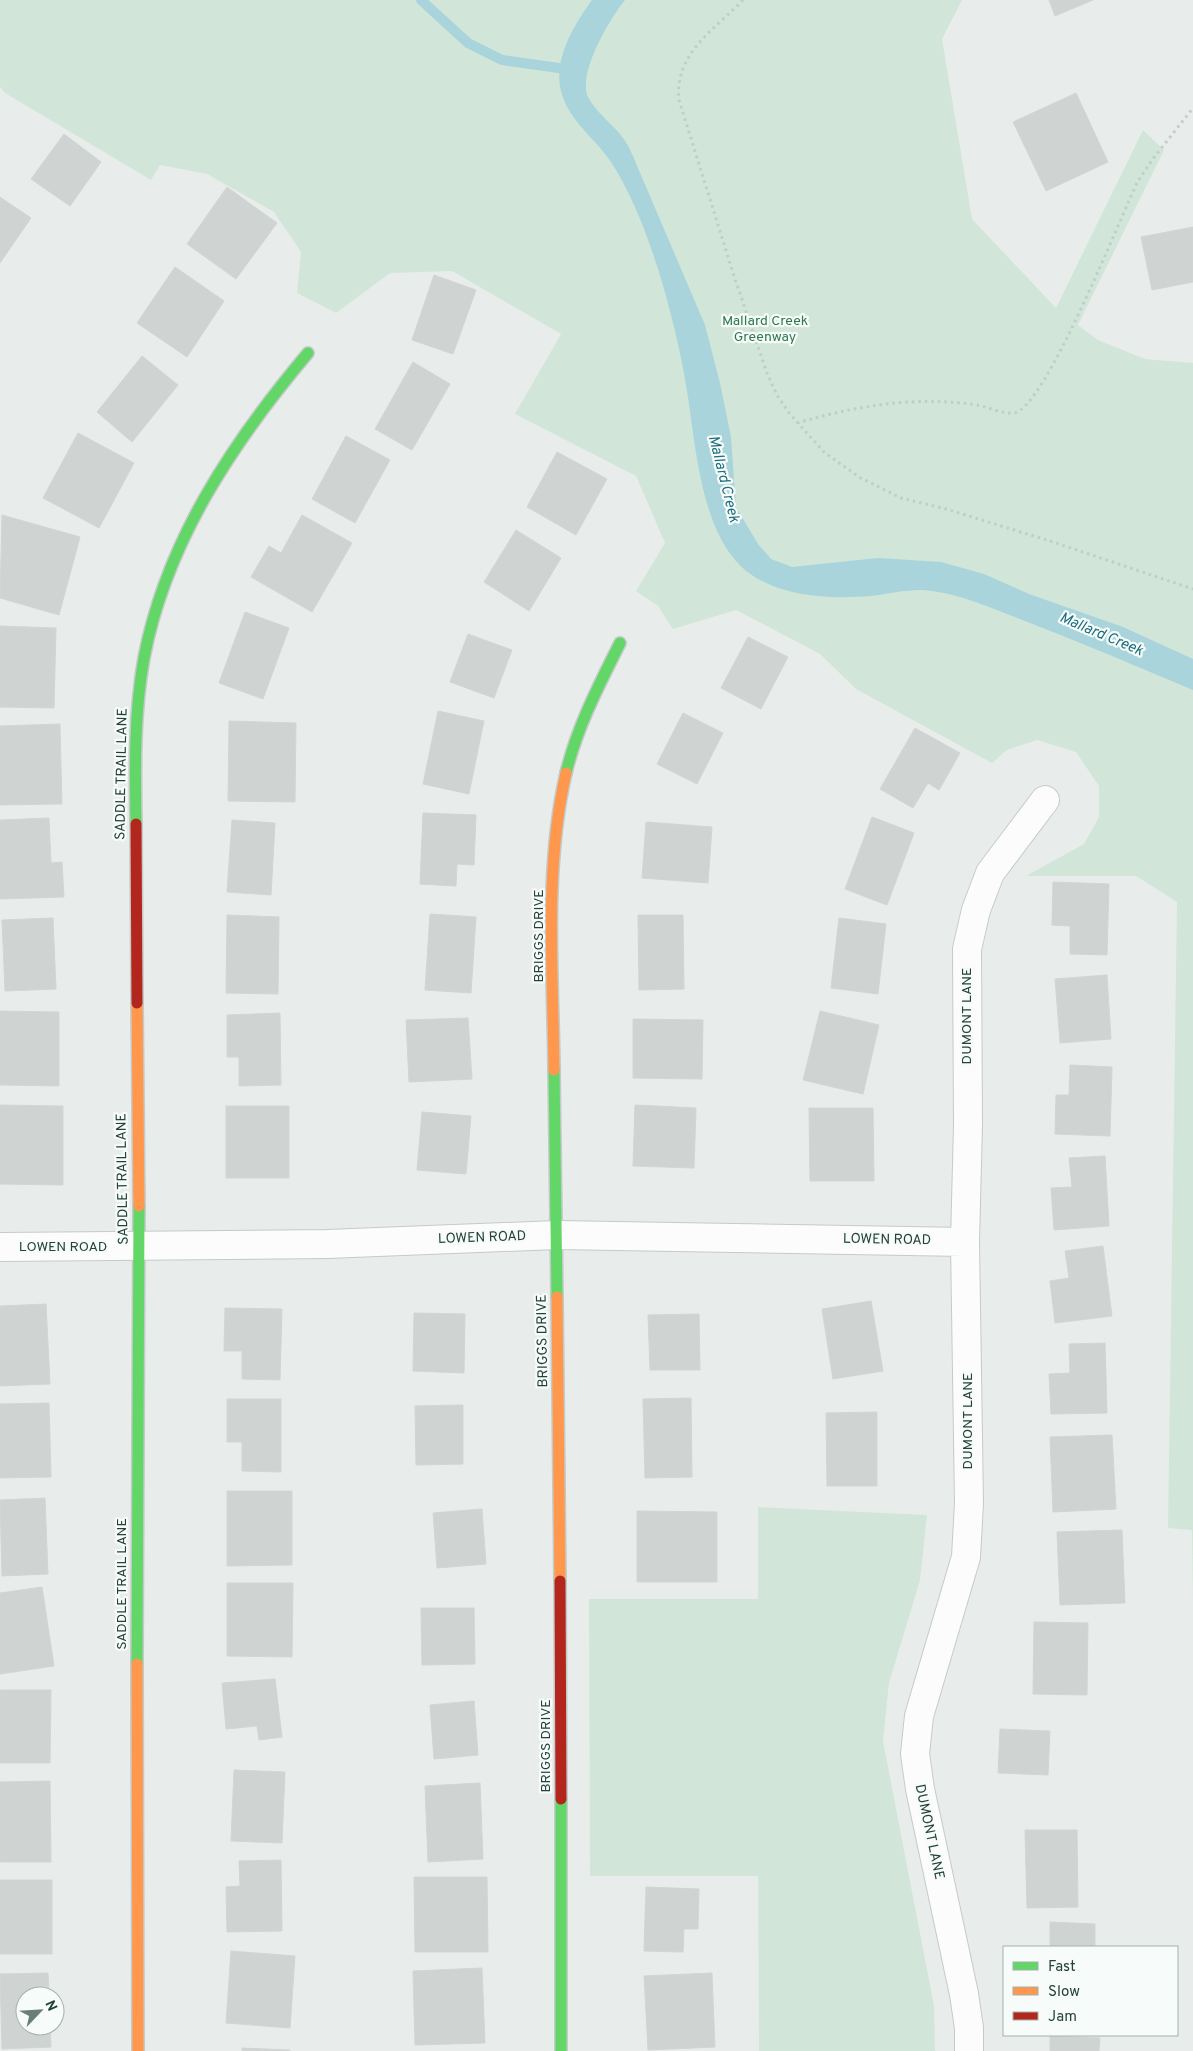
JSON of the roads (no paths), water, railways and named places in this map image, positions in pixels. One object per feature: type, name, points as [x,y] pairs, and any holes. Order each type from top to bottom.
[{"type":"street","name":"SADDLE TRAIL LANE","points":[[138,2051],[137,1469],[140,1247],[135,765],[138,700],[147,642],[160,595],[205,496],[253,419],[308,353]]},
{"type":"street","name":"BRIGGS DRIVE","points":[[561,2051],[557,1235],[552,920],[557,813],[570,756],[593,698],[620,643]]},
{"type":"street","name":"DUMONT LANE","points":[[969,2051],[969,2028],[964,1994],[920,1790],[916,1754],[919,1716],[966,1557],[969,1503],[969,1394],[965,1242],[967,949],[976,910],[990,873],[1045,800]]},
{"type":"street","name":"LOWEN ROAD","points":[[0,1247],[327,1244],[557,1235],[965,1242]]},
{"type":"water","name":"Mallard Creek","points":[[592,0],[625,0],[611,20],[591,61],[586,87],[588,97],[620,134],[630,149],[705,325],[731,437],[736,507],[758,544],[771,559],[792,567],[878,558],[941,562],[984,574],[1029,594],[1123,627],[1193,659],[1193,690],[1060,635],[956,596],[920,590],[856,597],[808,595],[777,588],[762,581],[749,573],[732,557],[719,536],[702,486],[677,341],[666,296],[647,236],[621,178],[605,153],[576,120],[561,91],[560,67],[567,43],[578,20]]},
{"type":"waterway","points":[[421,0],[468,43],[502,60],[573,70]]},
{"type":"park label","name":"Mallard Creek Greenway","points":[[765,330]]}]
